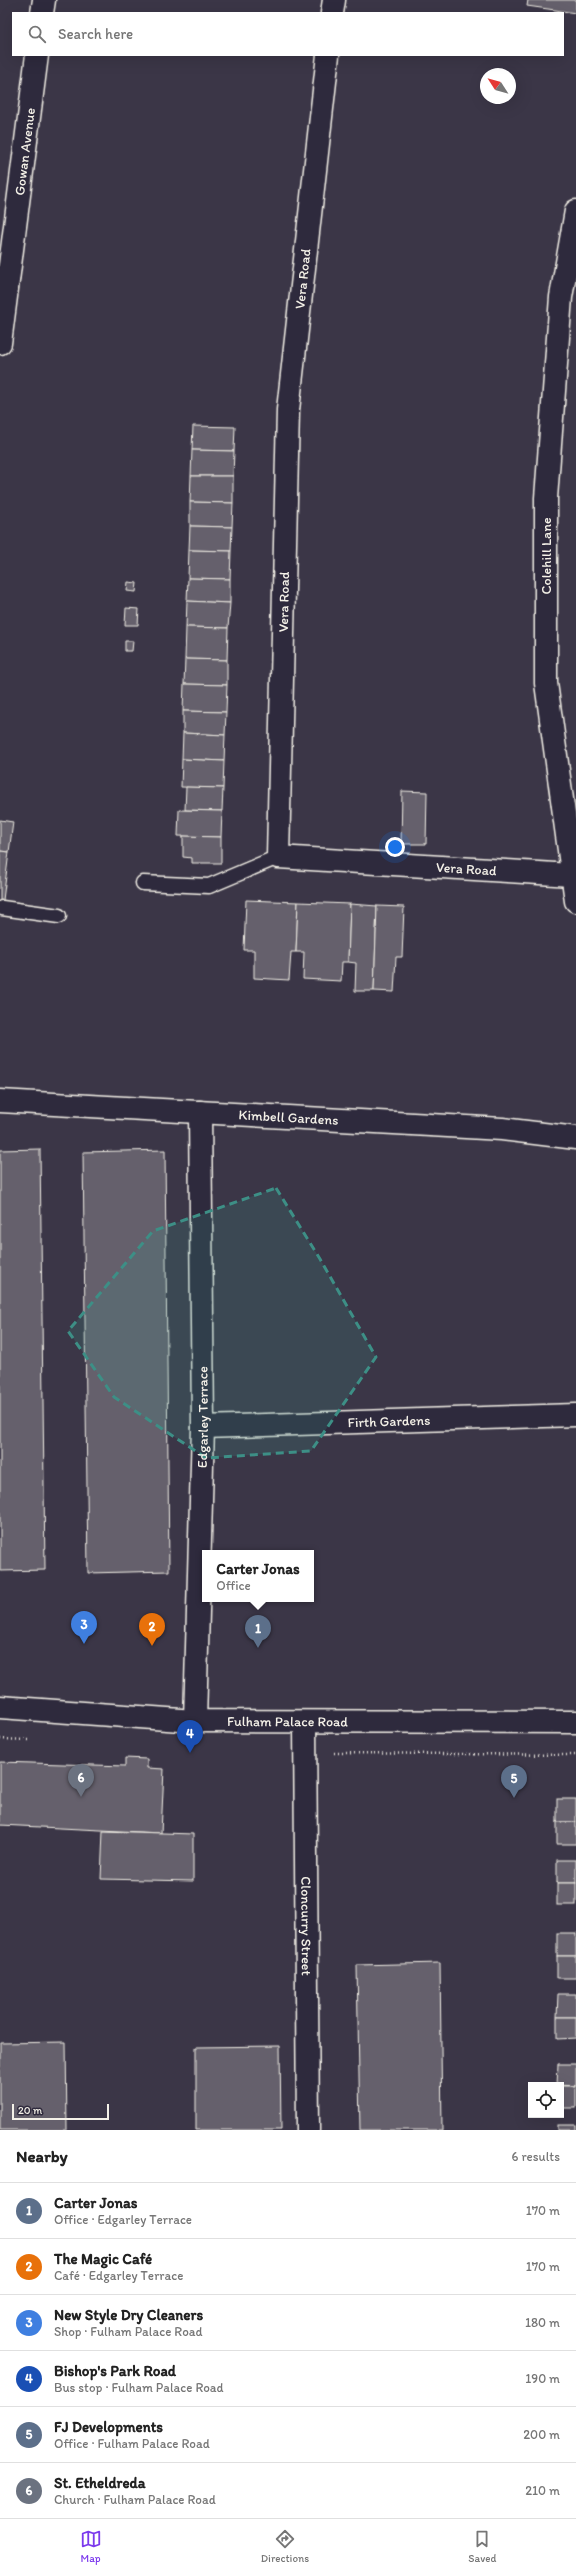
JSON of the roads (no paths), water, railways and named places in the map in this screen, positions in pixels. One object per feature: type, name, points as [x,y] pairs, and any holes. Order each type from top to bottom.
[{"type":"street","points":[[42,12],[44,0]]},
{"type":"street","points":[[332,12],[334,0]]},
{"type":"street","name":"Gowan Avenue","points":[[0,343],[36,56]]},
{"type":"street","name":"Vera Road","points":[[328,56],[288,410],[278,857],[572,875]]},
{"type":"street","name":"Colehill Lane","points":[[576,211],[561,297],[546,505],[546,683],[576,901]]},
{"type":"street","name":"Kimbell Gardens","points":[[0,1100],[502,1129],[576,1138]]},
{"type":"street","name":"Edgarley Terrace","points":[[195,1721],[202,1427],[200,1112]]},
{"type":"street","name":"Firth Gardens","points":[[202,1427],[576,1415]]},
{"type":"street","name":"Fulham Palace Road","points":[[0,1707],[195,1721],[576,1722]]},
{"type":"street","name":"Cloncurry Street","points":[[306,1722],[308,2130]]},
{"type":"lane","points":[[143,883],[209,886],[278,857]]},
{"type":"lane","points":[[2,908],[59,916]]},
{"type":"place","name":"New Style Dry Cleaners","points":[[84,1644]]},
{"type":"place","name":"The Magic Café","points":[[152,1646]]},
{"type":"place","name":"Carter Jonas","points":[[258,1648]]},
{"type":"place","name":"Bishop's Park Road","points":[[190,1753]]},
{"type":"place","name":"St. Etheldreda","points":[[81,1797]]},
{"type":"place","name":"FJ Developments","points":[[514,1798]]}]
